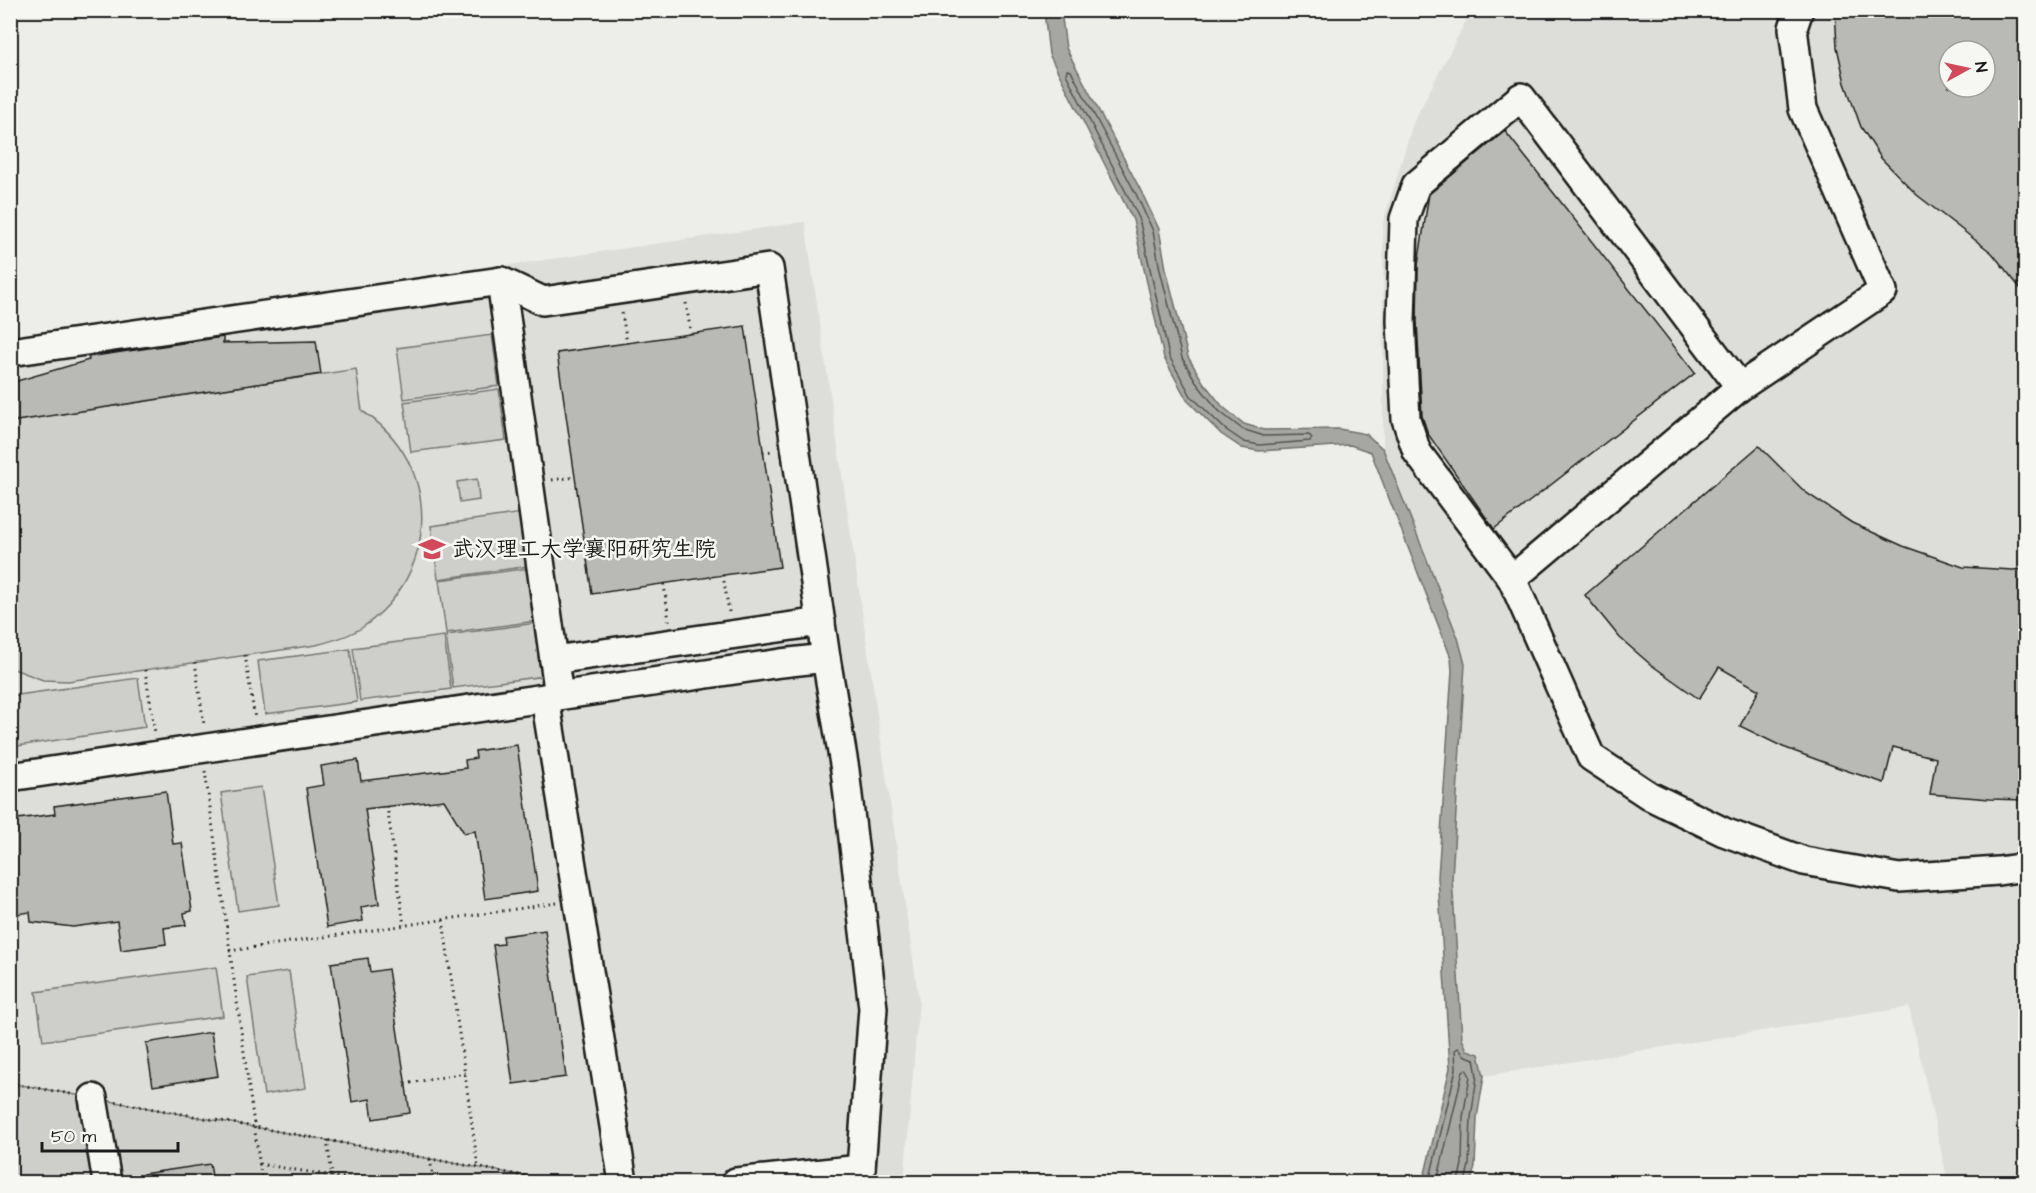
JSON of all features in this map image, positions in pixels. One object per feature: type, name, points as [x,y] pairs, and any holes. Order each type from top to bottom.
[{"type":"street","points":[[1512,579],[1740,387],[1883,291],[1803,109],[1792,28],[1799,10]]},
{"type":"street","points":[[1740,387],[1521,97],[1416,185],[1404,219],[1401,321],[1406,419],[1417,452],[1512,579],[1591,758],[1650,796],[1724,832],[1794,857],[1899,878],[1998,872],[2025,867]]},
{"type":"street","points":[[10,352],[501,281],[543,301],[769,268],[826,658],[845,770],[873,1008],[861,1176],[736,1182]]},
{"type":"street","points":[[501,281],[554,660],[552,697],[578,900],[623,1182]]},
{"type":"street","points":[[554,660],[821,622]]},
{"type":"street","points":[[10,777],[826,658]]},
{"type":"street","points":[[93,1098],[107,1182]]},
{"type":"path","points":[[682,280],[691,334]]},
{"type":"path","points":[[619,290],[627,343]]},
{"type":"path","points":[[723,575],[732,635]]},
{"type":"path","points":[[664,584],[672,643]]},
{"type":"path","points":[[245,655],[258,740]]},
{"type":"path","points":[[195,663],[229,951],[262,1182]]},
{"type":"path","points":[[145,670],[158,755]]},
{"type":"path","points":[[387,806],[404,925]]},
{"type":"path","points":[[229,951],[578,900]]},
{"type":"path","points":[[443,920],[478,1168]]},
{"type":"path","points":[[405,1084],[465,1073]]},
{"type":"path","points":[[10,1083],[558,1182]]},
{"type":"path","points":[[327,1140],[333,1182]]},
{"type":"path","points":[[430,1159],[434,1182]]},
{"type":"path","points":[[259,1164],[371,1182]]},
{"type":"shaded area","points":[[1471,11],[2025,11],[2025,1182],[1948,1182],[1909,1007],[1484,1076],[1479,1054],[1467,1050],[1462,1039],[1452,878],[1465,664],[1458,638],[1383,449],[1383,223],[1413,123]]},
{"type":"shaded area","name":"武汉理工大学襄阳研究生院","points":[[805,222],[919,1000],[904,1182],[11,1182],[10,338]]},
{"type":"shaded area","points":[[492,335],[499,386],[404,399],[397,348]]},
{"type":"shaded area","points":[[356,369],[362,411],[388,433],[407,459],[418,488],[422,518],[418,548],[407,578],[389,604],[363,627],[347,636],[316,645],[68,681],[43,680],[11,668],[11,422]]},
{"type":"shaded area","points":[[499,389],[506,440],[411,452],[404,402]]},
{"type":"shaded area","points":[[477,479],[479,500],[460,503],[457,482]]},
{"type":"shaded area","points":[[522,513],[529,566],[438,579],[431,526]]},
{"type":"shaded area","points":[[530,568],[537,621],[446,633],[439,580]]},
{"type":"shaded area","points":[[537,623],[545,676],[453,688],[446,635]]},
{"type":"shaded area","points":[[444,636],[451,689],[360,701],[353,648]]},
{"type":"shaded area","points":[[350,649],[357,702],[265,714],[258,661]]},
{"type":"shaded area","points":[[138,678],[145,727],[11,747],[11,696]]},
{"type":"shaded area","points":[[261,787],[279,905],[238,911],[221,793]]},
{"type":"shaded area","points":[[216,967],[223,1016],[43,1041],[36,992]]},
{"type":"shaded area","points":[[289,971],[306,1088],[264,1095],[247,977]]},
{"type":"shaded area","points":[[10,1083],[558,1182],[11,1182]]},
{"type":"water","points":[[1044,11],[1061,11],[1066,48],[1159,229],[1166,269],[1188,357],[1203,382],[1223,407],[1244,424],[1264,430],[1339,429],[1366,434],[1383,449],[1458,638],[1465,664],[1452,878],[1462,1039],[1467,1050],[1479,1054],[1484,1076],[1477,1118],[1475,1166],[1471,1182],[1423,1182],[1450,1068],[1438,877],[1451,658],[1371,452],[1350,445],[1259,451],[1242,448],[1221,434],[1187,400],[1164,358],[1133,220],[1049,54]]},
{"type":"building","points":[[1835,10],[2025,10],[2025,294],[1992,253],[1917,195],[1881,158],[1861,127],[1845,83],[1837,47]]},
{"type":"building","points":[[1505,131],[1695,373],[1494,529],[1428,434],[1422,416],[1417,321],[1418,265],[1429,194]]},
{"type":"building","points":[[745,326],[780,567],[592,594],[557,353]]},
{"type":"building","points":[[223,337],[223,343],[316,341],[321,374],[10,422],[10,383],[89,360],[88,357]]},
{"type":"building","points":[[1759,446],[1805,492],[1852,523],[1903,546],[1963,567],[2025,569],[2025,800],[1930,794],[1936,758],[1893,747],[1884,783],[1783,747],[1740,726],[1759,690],[1719,667],[1699,699],[1650,664],[1620,638],[1585,595]]},
{"type":"building","points":[[517,745],[538,891],[485,899],[475,831],[464,833],[444,800],[365,809],[379,904],[361,907],[363,921],[327,927],[306,788],[324,785],[321,766],[358,760],[361,781],[466,768],[465,760],[476,758],[475,751]]},
{"type":"building","points":[[166,791],[173,844],[182,843],[192,911],[184,913],[186,925],[164,928],[166,944],[121,950],[117,921],[73,927],[31,922],[30,912],[10,915],[10,820],[55,814],[54,806]]},
{"type":"building","points":[[545,930],[566,1077],[513,1084],[493,945],[504,944],[503,936]]},
{"type":"building","points":[[368,958],[370,972],[388,969],[410,1113],[373,1119],[370,1099],[352,1102],[331,963]]},
{"type":"building","points":[[211,1032],[218,1076],[153,1086],[146,1043]]},
{"type":"building","points":[[210,1164],[213,1182],[143,1182],[143,1174]]},
{"type":"place","name":"武汉理工大学襄阳研究生院","points":[[432,549]]}]
